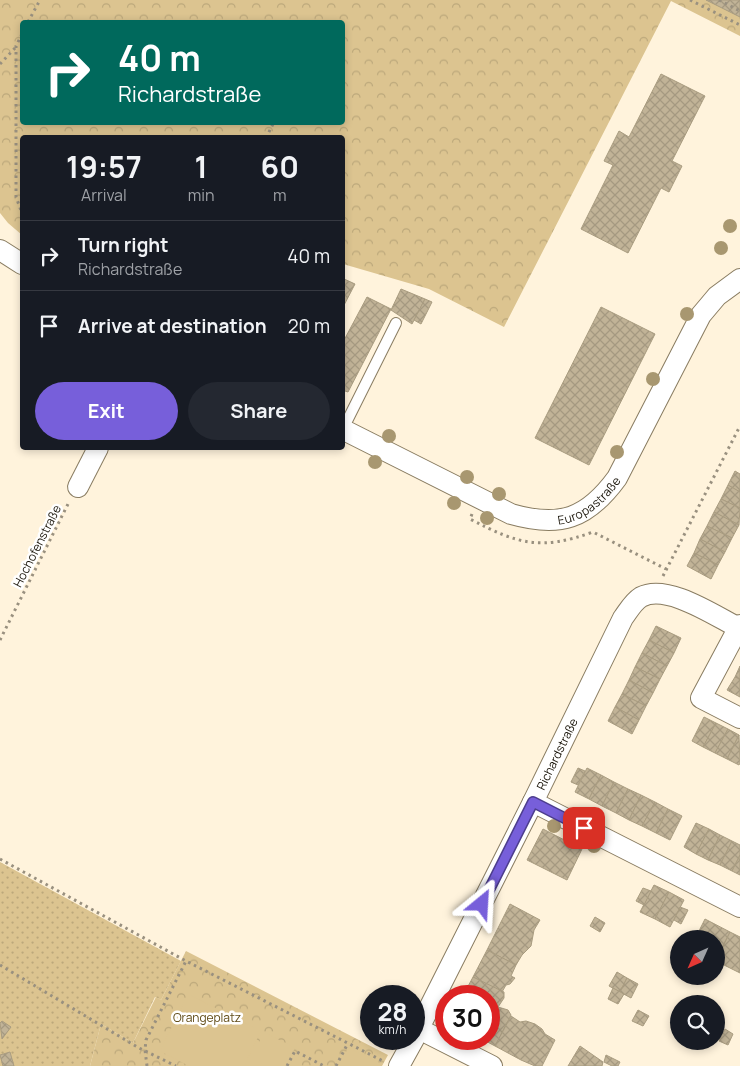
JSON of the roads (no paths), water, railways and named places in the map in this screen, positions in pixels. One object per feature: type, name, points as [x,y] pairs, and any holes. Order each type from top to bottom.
[{"type":"street","points":[[0,250],[20,263]]},
{"type":"street","name":"Europastraße","points":[[345,430],[512,514],[536,521],[553,521],[570,517],[592,506],[605,494],[617,478],[701,315],[717,296],[740,279]]},
{"type":"street","points":[[78,488],[97,450]]},
{"type":"street","name":"Richardstraße","points":[[739,627],[689,602],[670,595],[656,593],[643,596],[635,602],[623,618],[533,802],[740,907]]},
{"type":"street","points":[[739,627],[701,698],[740,718]]},
{"type":"street","points":[[425,1015],[533,802]]},
{"type":"street","points":[[425,1039],[492,1066]]},
{"type":"street","points":[[392,1064],[403,1050]]},
{"type":"lane","points":[[345,425],[396,323]]},
{"type":"park label","name":"Orangeplatz","points":[[207,1017]]}]
